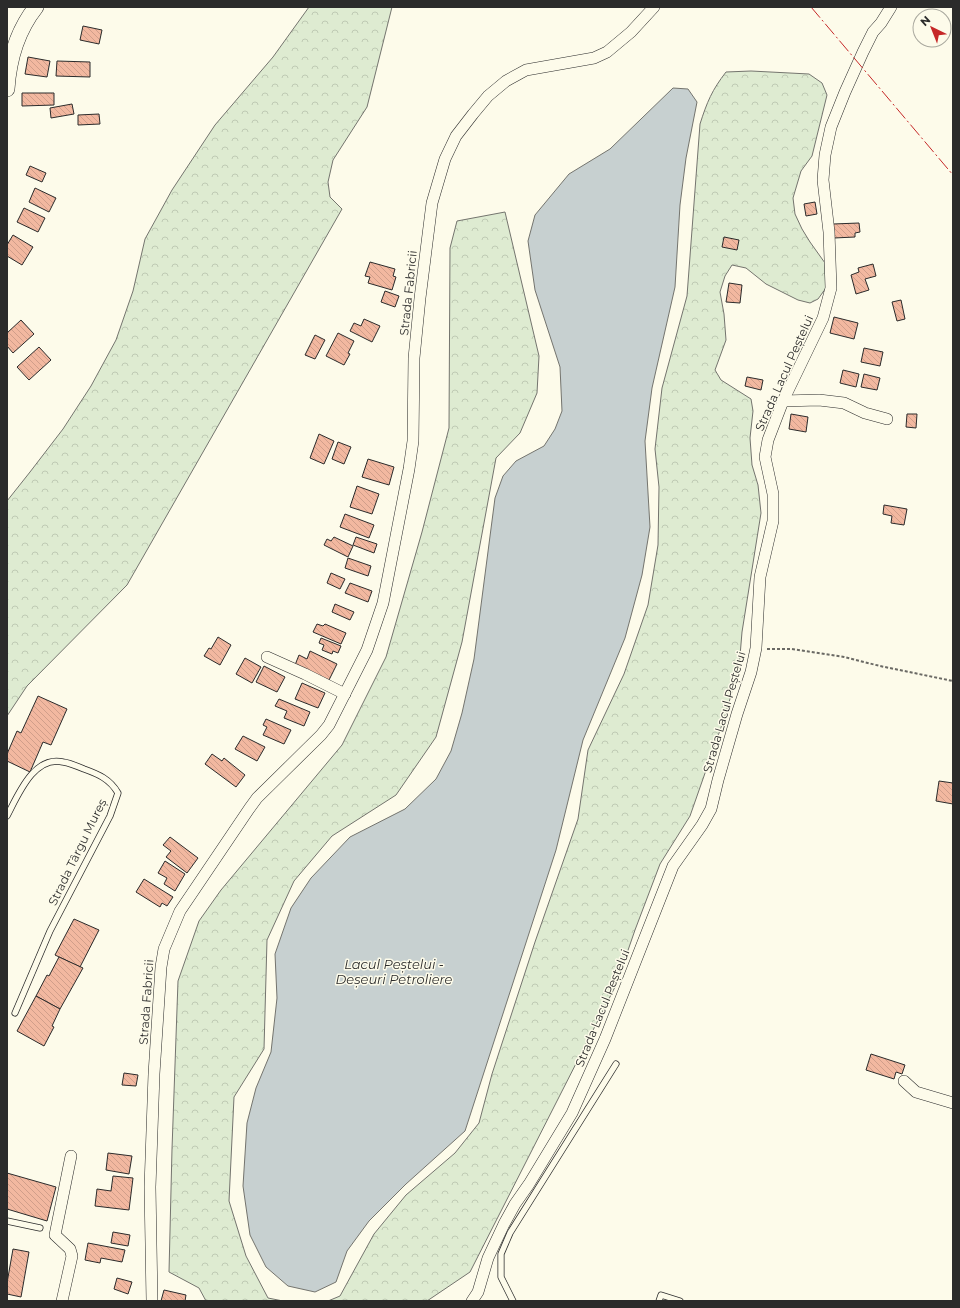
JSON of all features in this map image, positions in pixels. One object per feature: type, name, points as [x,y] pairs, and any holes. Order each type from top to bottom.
[{"type":"main road","points":[[7,89],[11,57],[23,27],[36,7]]},
{"type":"street","name":"Strada Fabricii","points":[[152,1301],[150,1187],[159,997],[164,949],[180,911],[249,809],[262,793],[321,735],[329,725],[367,650],[383,602],[403,502],[413,441],[414,358],[420,298],[432,203],[445,159],[456,136],[473,114],[488,96],[506,81],[526,70],[594,58],[607,52],[631,32],[654,7]]},
{"type":"street","name":"Strada Lacul Peștelui","points":[[472,1301],[478,1292],[488,1258],[507,1217],[572,1113],[605,1039],[673,866],[702,826],[711,809],[737,714],[751,672],[756,648],[760,577],[773,521],[773,494],[765,457],[768,440],[783,401],[823,318],[831,288],[829,232],[823,180],[825,154],[831,127],[845,92],[873,32],[881,23],[891,7]]},
{"type":"street","points":[[783,401],[820,400],[844,403],[865,413],[887,419]]},
{"type":"street","points":[[266,657],[345,694]]},
{"type":"street","points":[[904,1081],[916,1092],[953,1103]]},
{"type":"street","points":[[62,1301],[72,1256],[70,1249],[56,1235],[71,1156]]},
{"type":"lane","name":"Strada Târgu Mureș","points":[[7,816],[22,787],[32,773],[42,765],[50,762],[62,761],[105,777],[114,786],[118,793],[110,816],[50,932],[15,1013]]},
{"type":"lane","points":[[512,1301],[501,1276],[501,1254],[510,1233],[616,1064]]},
{"type":"lane","points":[[7,1221],[40,1228]]},
{"type":"lane","points":[[659,1301],[661,1295],[680,1301]]},
{"type":"path","points":[[756,648],[792,649],[844,657],[953,681]]},
{"type":"green space","points":[[309,7],[392,7],[367,107],[333,160],[328,182],[330,197],[342,209],[127,585],[27,686],[7,716],[7,501],[63,429],[91,386],[116,340],[133,291],[145,239],[172,190],[215,125],[273,57]]},
{"type":"green space","points":[[751,71],[809,74],[822,83],[827,95],[812,156],[801,171],[793,198],[795,214],[802,229],[825,263],[826,288],[818,299],[810,303],[798,300],[766,284],[746,268],[732,265],[725,276],[720,292],[724,314],[726,340],[715,370],[721,380],[751,399],[753,411],[750,438],[752,465],[758,485],[761,513],[742,632],[739,668],[725,716],[690,816],[660,864],[616,985],[470,1272],[427,1301],[328,1301],[340,1296],[374,1234],[406,1195],[455,1153],[479,1123],[492,1074],[535,942],[578,819],[588,750],[624,674],[648,605],[658,545],[659,487],[655,449],[662,388],[687,296],[700,124],[710,96],[726,72]]},
{"type":"green space","points":[[505,212],[539,356],[537,393],[520,433],[496,458],[462,642],[436,737],[396,795],[332,836],[294,881],[267,940],[264,1049],[234,1097],[229,1201],[246,1256],[268,1298],[283,1301],[206,1301],[199,1288],[169,1272],[178,981],[199,921],[221,890],[342,745],[386,657],[422,532],[449,428],[450,248],[457,221]]},
{"type":"water","name":"Lacul Peștelui - Deșeuri Petroliere","points":[[673,88],[688,89],[697,102],[686,158],[680,205],[675,287],[652,388],[645,441],[650,527],[642,575],[625,638],[583,740],[556,850],[465,1131],[406,1184],[369,1221],[347,1251],[336,1282],[315,1292],[288,1286],[266,1267],[250,1235],[243,1186],[247,1123],[256,1088],[271,1052],[277,998],[275,954],[291,908],[311,878],[350,837],[405,809],[436,779],[451,751],[462,713],[474,659],[495,498],[503,476],[516,461],[544,446],[555,429],[562,411],[560,367],[535,290],[528,241],[535,215],[569,174],[610,149]]},
{"type":"building","points":[[83,26],[102,30],[99,44],[80,40]]},
{"type":"building","points":[[28,57],[50,61],[47,77],[25,74]]},
{"type":"building","points":[[57,61],[90,62],[90,77],[56,76]]},
{"type":"building","points":[[22,93],[54,93],[54,105],[22,106]]},
{"type":"building","points":[[72,104],[74,114],[51,118],[50,108]]},
{"type":"building","points":[[99,114],[100,124],[78,125],[78,115]]},
{"type":"building","points":[[30,166],[46,173],[42,182],[26,175]]},
{"type":"building","points":[[35,188],[56,198],[49,212],[29,202]]},
{"type":"building","points":[[815,202],[817,214],[806,216],[804,204]]},
{"type":"building","points":[[24,208],[45,218],[38,232],[17,222]]},
{"type":"building","points":[[859,223],[860,232],[855,233],[855,237],[834,238],[833,224]]},
{"type":"building","points":[[13,235],[33,247],[22,265],[7,256],[7,245]]},
{"type":"building","points":[[724,237],[739,240],[737,250],[722,247]]},
{"type":"building","points":[[370,262],[395,269],[393,276],[396,277],[392,290],[368,283],[370,277],[365,276]]},
{"type":"building","points":[[873,264],[876,276],[865,279],[869,290],[856,294],[851,275],[859,272],[858,268]]},
{"type":"building","points":[[729,283],[742,285],[740,303],[726,302]]},
{"type":"building","points":[[385,291],[399,296],[395,307],[381,302]]},
{"type":"building","points":[[901,300],[905,319],[897,321],[892,302]]},
{"type":"building","points":[[834,317],[858,323],[854,339],[830,333]]},
{"type":"building","points":[[364,319],[380,326],[372,342],[350,331],[354,323],[361,326]]},
{"type":"building","points":[[21,320],[34,334],[13,353],[7,346],[7,333]]},
{"type":"building","points":[[338,333],[354,341],[348,353],[350,354],[344,365],[326,356]]},
{"type":"building","points":[[315,335],[325,340],[315,359],[305,355]]},
{"type":"building","points":[[39,347],[51,360],[29,380],[17,367]]},
{"type":"building","points":[[864,348],[883,352],[880,366],[861,362]]},
{"type":"building","points":[[843,370],[859,374],[856,387],[840,383]]},
{"type":"building","points":[[864,374],[880,378],[877,390],[861,387]]},
{"type":"building","points":[[747,377],[763,380],[761,390],[745,386]]},
{"type":"building","points":[[791,414],[808,417],[806,432],[789,429]]},
{"type":"building","points":[[907,414],[917,414],[916,428],[906,427]]},
{"type":"building","points":[[319,434],[334,441],[324,464],[310,458]]},
{"type":"building","points":[[338,442],[351,447],[344,464],[332,459]]},
{"type":"building","points":[[368,459],[394,467],[389,485],[362,477]]},
{"type":"building","points":[[357,486],[379,494],[372,514],[350,507]]},
{"type":"building","points":[[884,505],[907,509],[904,525],[891,523],[892,516],[883,514]]},
{"type":"building","points":[[345,514],[374,525],[369,538],[340,527]]},
{"type":"building","points":[[334,537],[353,546],[348,557],[324,545],[327,539],[331,541]]},
{"type":"building","points":[[356,537],[377,544],[374,553],[353,545]]},
{"type":"building","points":[[348,558],[371,566],[368,576],[345,568]]},
{"type":"building","points":[[331,573],[345,579],[340,589],[327,583]]},
{"type":"building","points":[[350,583],[372,591],[368,602],[345,593]]},
{"type":"building","points":[[335,604],[354,612],[350,620],[332,612]]},
{"type":"building","points":[[317,624],[323,626],[325,624],[346,633],[341,644],[313,632]]},
{"type":"building","points":[[218,637],[231,645],[220,665],[204,656],[209,648],[211,649]]},
{"type":"building","points":[[321,638],[341,646],[338,653],[333,651],[332,654],[322,650],[324,645],[319,643]]},
{"type":"building","points":[[310,651],[337,664],[329,680],[295,665],[299,655],[307,659]]},
{"type":"building","points":[[245,658],[261,667],[252,683],[236,674]]},
{"type":"building","points":[[264,666],[285,677],[277,692],[256,682]]},
{"type":"building","points":[[302,683],[325,693],[318,708],[295,699]]},
{"type":"building","points":[[38,696],[67,709],[51,745],[43,742],[30,772],[7,761],[7,754],[17,731],[21,733]]},
{"type":"building","points":[[279,699],[310,712],[304,726],[284,718],[287,711],[275,706]]},
{"type":"building","points":[[266,719],[291,730],[284,744],[263,735],[267,727],[263,725]]},
{"type":"building","points":[[243,736],[265,747],[257,761],[235,749]]},
{"type":"building","points":[[212,754],[222,761],[224,758],[245,775],[236,787],[205,764]]},
{"type":"building","points":[[939,781],[953,783],[953,804],[936,801]]},
{"type":"building","points":[[170,837],[198,858],[187,873],[166,857],[171,851],[163,845]]},
{"type":"building","points":[[165,861],[185,874],[175,891],[164,884],[167,878],[158,873]]},
{"type":"building","points":[[144,879],[173,897],[167,906],[162,903],[160,907],[136,892]]},
{"type":"building","points":[[74,919],[99,930],[80,967],[55,955]]},
{"type":"building","points":[[59,957],[83,968],[60,1009],[36,996]]},
{"type":"building","points":[[36,996],[60,1009],[52,1026],[54,1027],[44,1046],[17,1031]]},
{"type":"building","points":[[871,1054],[905,1065],[902,1074],[896,1072],[894,1079],[866,1070]]},
{"type":"building","points":[[124,1073],[138,1075],[136,1086],[122,1085]]},
{"type":"building","points":[[108,1153],[132,1156],[129,1174],[106,1170]]},
{"type":"building","points":[[7,1173],[56,1187],[47,1221],[7,1209]]},
{"type":"building","points":[[113,1176],[133,1178],[129,1210],[95,1206],[97,1189],[111,1191]]},
{"type":"building","points":[[113,1232],[130,1235],[128,1246],[111,1243]]},
{"type":"building","points":[[88,1243],[125,1250],[122,1262],[101,1258],[100,1263],[85,1260]]},
{"type":"building","points":[[13,1249],[29,1252],[21,1297],[7,1294],[7,1283]]},
{"type":"building","points":[[117,1278],[132,1282],[128,1294],[114,1289]]},
{"type":"building","points":[[164,1290],[186,1295],[185,1301],[161,1301]]},
{"type":"power","points":[[811,7],[953,175]]}]
